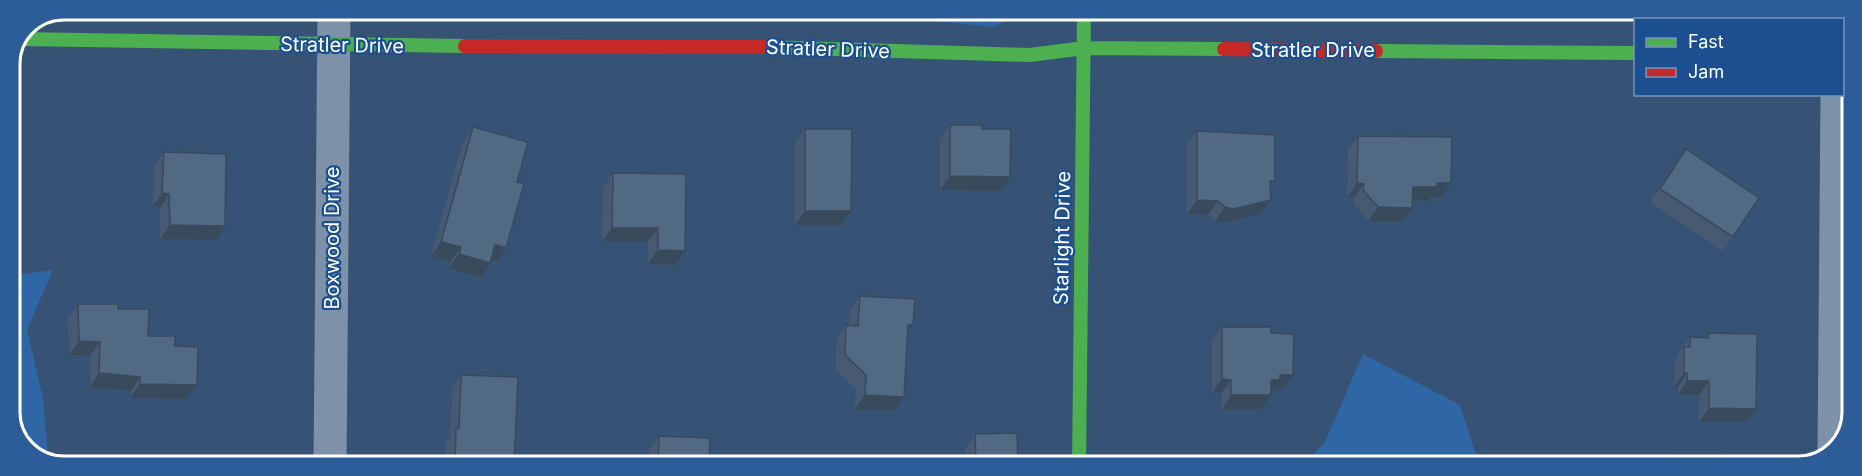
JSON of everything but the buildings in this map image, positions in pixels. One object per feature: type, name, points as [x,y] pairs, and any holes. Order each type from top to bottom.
[{"type":"street","name":"Boxwood Drive","points":[[330,456],[334,19]]},
{"type":"street","name":"Starlight Drive","points":[[1079,456],[1084,19]]},
{"type":"street","name":"Stratler Drive","points":[[27,39],[333,46],[785,47],[1030,56],[1084,48],[1634,53]]},
{"type":"street","points":[[1834,439],[1837,96]]},
{"type":"shaded area","points":[[916,19],[1011,19],[992,27]]},
{"type":"shaded area","points":[[53,270],[27,330],[43,398],[48,454],[30,442],[21,424],[20,274]]},
{"type":"shaded area","points":[[1363,354],[1460,405],[1476,456],[1313,456],[1325,442]]},
{"type":"traffic: fast","points":[[1079,456],[1084,19]]},
{"type":"traffic: fast","points":[[27,39],[465,46]]},
{"type":"traffic: fast","points":[[766,47],[1030,55],[1084,48],[1224,49]]},
{"type":"traffic: fast","points":[[1376,51],[1634,53]]},
{"type":"traffic: jam","points":[[465,46],[766,47]]},
{"type":"traffic: jam","points":[[1224,49],[1376,51]]}]
